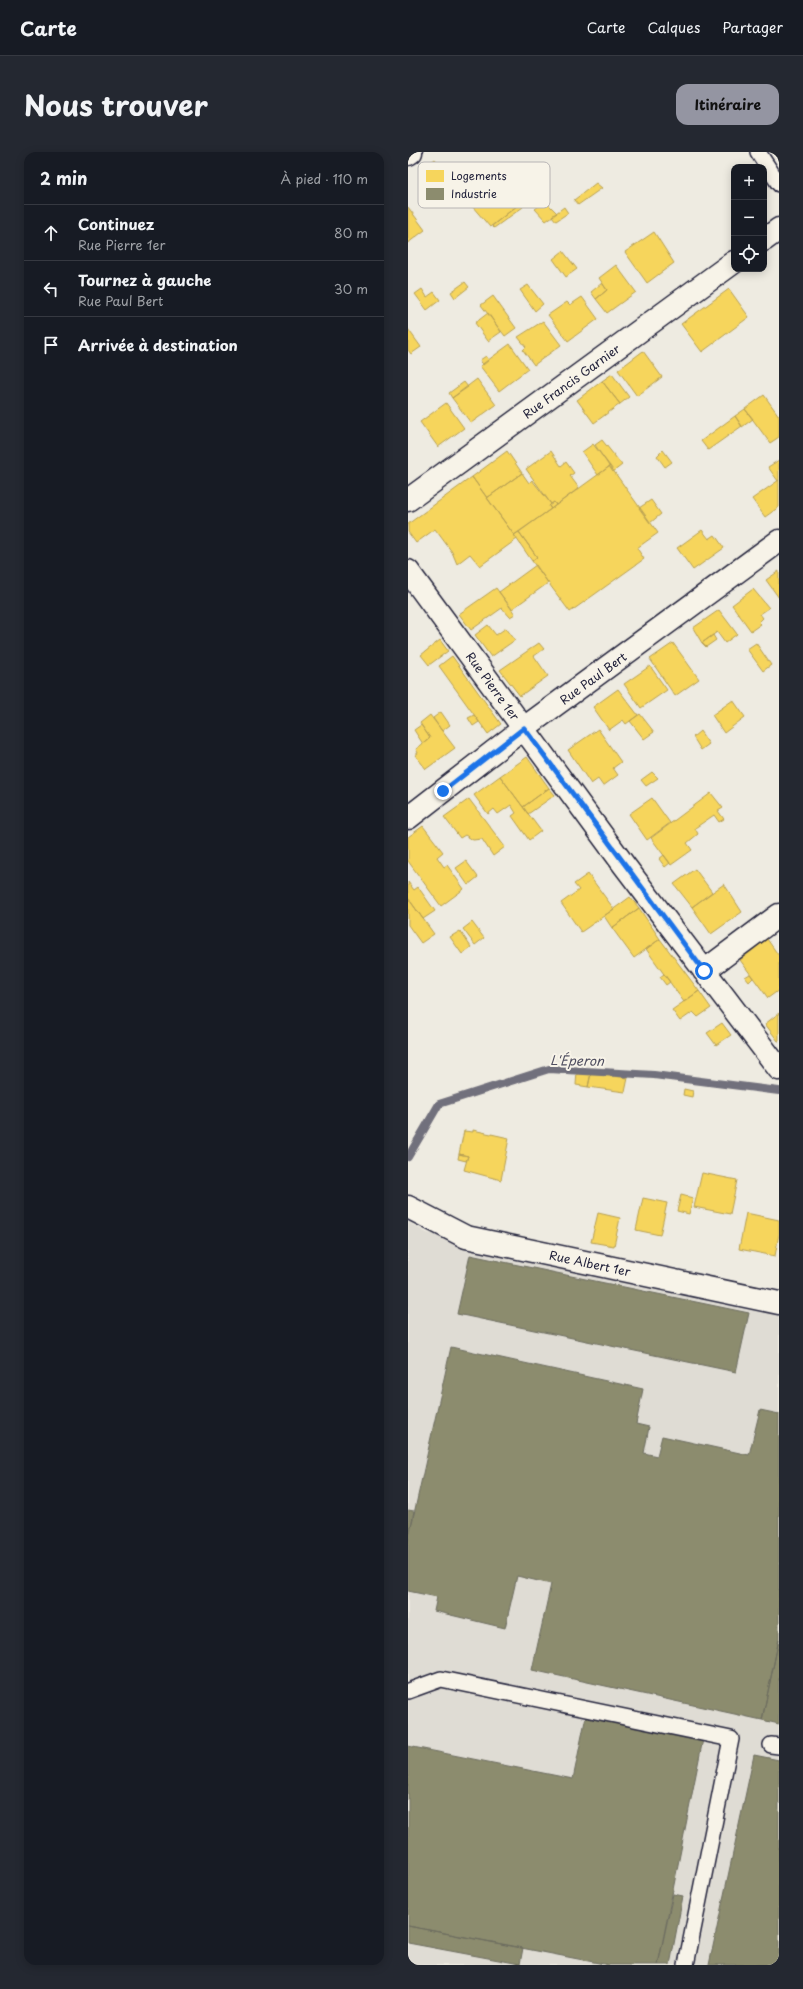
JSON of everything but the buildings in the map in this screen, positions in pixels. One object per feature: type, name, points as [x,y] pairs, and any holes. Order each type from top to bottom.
[{"type":"street","points":[[767,238],[779,229]]},
{"type":"street","name":"Rue Francis Garnier","points":[[408,500],[731,264]]},
{"type":"street","name":"Rue Paul Bert","points":[[408,818],[524,728],[779,541]]},
{"type":"street","name":"Rue Pierre 1er","points":[[408,570],[704,971],[779,1069]]},
{"type":"street","points":[[704,971],[779,915]]},
{"type":"street","name":"Rue Albert 1er","points":[[408,1207],[466,1237],[779,1303]]},
{"type":"lane","points":[[758,152],[779,184]]},
{"type":"lane","points":[[408,1691],[441,1679],[731,1739],[686,1965]]},
{"type":"shaded area","points":[[408,1222],[427,1233],[779,1308],[779,1965],[408,1965]]},
{"type":"waterway","name":"L'Éperon","points":[[408,1157],[439,1104],[549,1069],[654,1075],[779,1091]]},
{"type":"route","points":[[443,791],[524,728],[704,971]]}]
